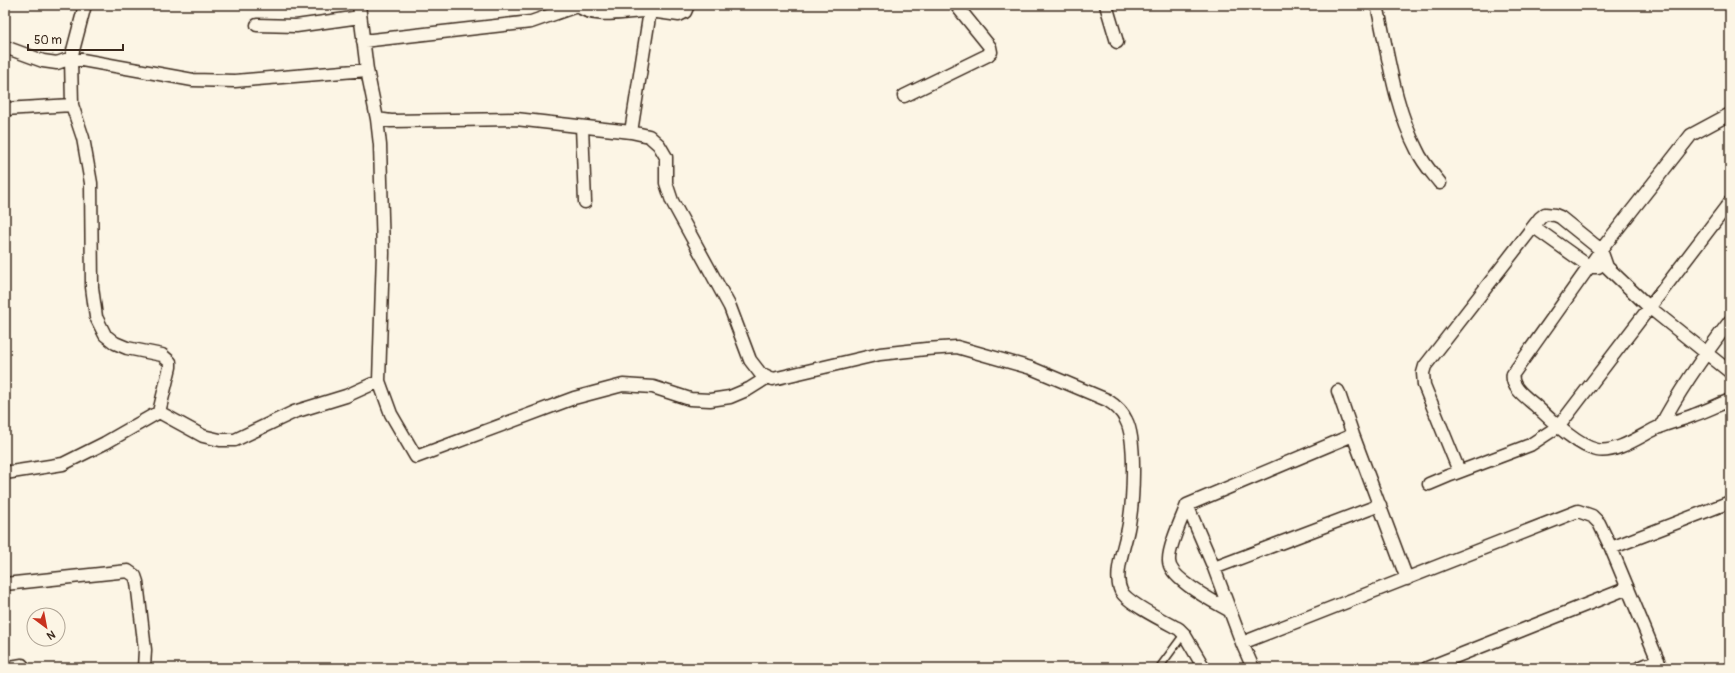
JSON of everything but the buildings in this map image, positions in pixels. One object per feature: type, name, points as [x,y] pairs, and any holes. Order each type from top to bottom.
[{"type":"street","points":[[5,473],[63,464],[105,443],[159,412],[170,367],[170,362],[162,355],[127,348],[115,343],[106,335],[96,316],[92,287],[91,183],[83,138],[72,105],[71,58],[85,5]]},
{"type":"street","points":[[363,41],[531,22],[577,5],[587,12],[601,14],[650,11],[679,15],[685,12],[688,5]]},
{"type":"street","points":[[904,96],[988,55],[991,52],[990,47],[956,5]]},
{"type":"street","points":[[1106,5],[1117,42]]},
{"type":"street","points":[[1377,5],[1394,81],[1408,132],[1417,152],[1440,183]]},
{"type":"street","points":[[257,25],[296,26],[360,11],[367,70],[377,119],[380,145],[383,253],[379,381],[391,414],[416,457],[574,398],[623,385],[653,387],[690,399],[710,400],[730,397],[749,389],[768,377]]},
{"type":"street","points":[[631,132],[650,11]]},
{"type":"street","points":[[5,47],[43,61],[57,63],[71,58],[193,80],[235,81],[367,70]]},
{"type":"street","points":[[5,109],[72,105]]},
{"type":"street","points":[[1730,114],[1691,135],[1601,250],[1513,374],[1512,379],[1515,386],[1559,426],[1590,448],[1606,451],[1618,448],[1660,427],[1695,415],[1730,400]]},
{"type":"street","points":[[377,119],[391,121],[516,119],[631,132],[648,136],[659,145],[666,158],[666,183],[672,201],[730,307],[750,360],[756,369],[768,377],[774,379],[880,354],[926,348],[957,347],[1031,368],[1107,400],[1117,407],[1126,420],[1132,438],[1133,467],[1129,526],[1118,574],[1118,584],[1122,592],[1130,601],[1180,629],[1204,668]]},
{"type":"street","points":[[582,127],[586,202]]},
{"type":"street","points":[[1429,484],[1459,471],[1530,445],[1559,426],[1730,202]]},
{"type":"street","points":[[1459,471],[1424,386],[1423,373],[1425,366],[1545,214],[1555,215],[1569,223],[1601,250],[1606,267],[1649,307],[1730,372]]},
{"type":"street","points":[[1534,227],[1590,267],[1606,267]]},
{"type":"street","points":[[1660,427],[1677,396],[1706,353],[1730,322]]},
{"type":"street","points":[[159,412],[203,436],[220,440],[235,440],[294,412],[346,396],[379,381]]},
{"type":"street","points":[[1338,391],[1353,435],[1408,579]]},
{"type":"street","points":[[1230,611],[1176,576],[1170,566],[1168,561],[1172,544],[1187,505],[1353,435]]},
{"type":"street","points":[[1611,548],[1730,502]]},
{"type":"street","points":[[1187,505],[1214,568],[1252,668]]},
{"type":"street","points":[[1214,568],[1380,505]]},
{"type":"street","points":[[1242,643],[1408,579],[1578,510],[1592,516],[1599,522],[1659,664],[1639,668]]},
{"type":"street","points":[[5,584],[128,571],[135,576],[137,582],[145,650],[144,668]]},
{"type":"street","points":[[1427,668],[1452,664],[1628,588]]},
{"type":"street","points":[[5,668],[22,665],[24,668]]},
{"type":"lane","points":[[1159,668],[1184,634]]}]
